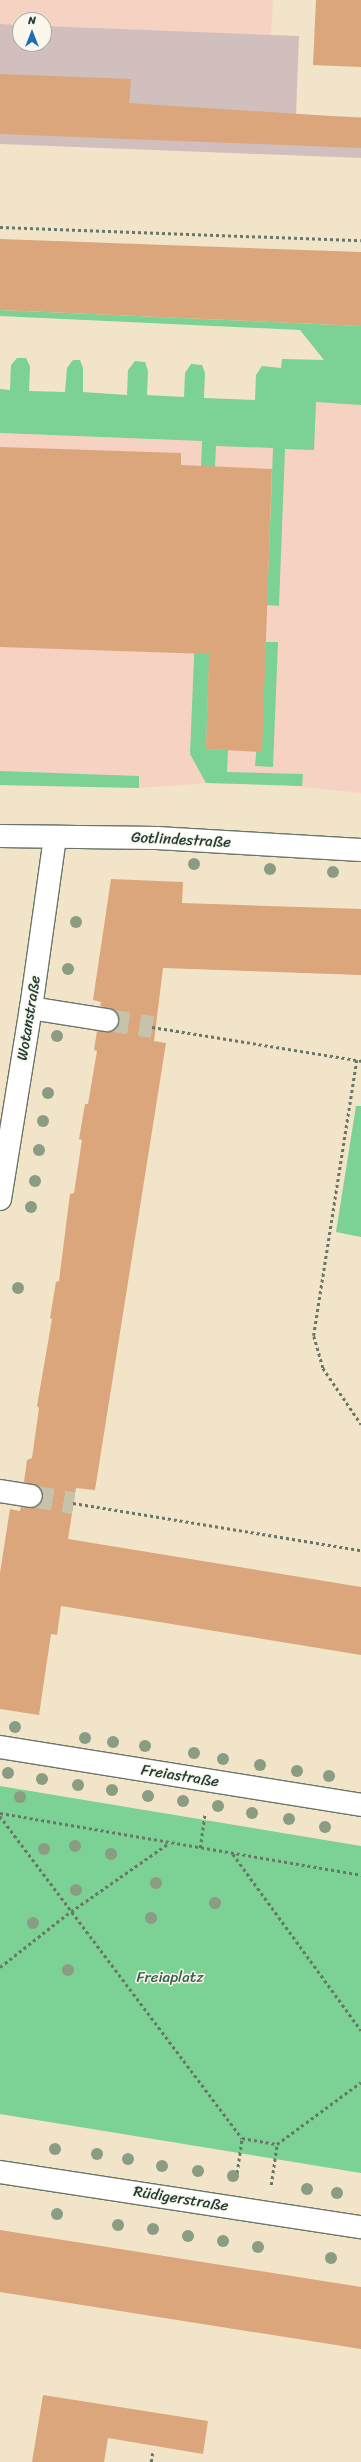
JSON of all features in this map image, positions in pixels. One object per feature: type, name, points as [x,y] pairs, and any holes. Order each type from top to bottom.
[{"type":"street","name":"Gotlindestraße","points":[[0,836],[157,838],[361,850]]},
{"type":"street","name":"Wotanstraße","points":[[0,1199],[31,1008],[55,837]]},
{"type":"street","points":[[31,1008],[107,1020]]},
{"type":"street","points":[[0,1490],[31,1496]]},
{"type":"street","name":"Freiastraße","points":[[0,1746],[361,1804]]},
{"type":"street","name":"Rüdigerstraße","points":[[0,2172],[361,2227]]},
{"type":"path","points":[[0,227],[361,240]]},
{"type":"path","points":[[152,1027],[361,1061]]},
{"type":"path","points":[[357,1060],[314,1336],[323,1368],[361,1424]]},
{"type":"path","points":[[74,1503],[361,1550]]},
{"type":"path","points":[[200,1848],[205,1814]]},
{"type":"path","points":[[0,1815],[361,1875]]},
{"type":"path","points":[[0,1815],[242,2138],[276,2144],[361,2082]]},
{"type":"path","points":[[0,1967],[72,1911],[169,1842]]},
{"type":"path","points":[[233,1853],[361,2030]]},
{"type":"path","points":[[239,2157],[242,2138]]},
{"type":"path","points":[[274,2160],[276,2144]]},
{"type":"path","points":[[151,2462],[153,2450]]},
{"type":"shaded area","points":[[0,0],[273,0],[271,35],[52,26],[52,12],[12,12],[12,25],[0,24]]},
{"type":"shaded area","points":[[0,24],[12,25],[12,52],[52,52],[52,26],[299,36],[296,115],[361,117],[361,158],[0,144]]},
{"type":"shaded area","points":[[282,359],[361,362],[361,793],[265,783],[206,783],[139,788],[0,785],[0,433],[279,444]]},
{"type":"green space","points":[[0,310],[361,326],[361,405],[316,402],[314,450],[285,449],[279,606],[267,605],[273,448],[216,446],[215,467],[199,524],[202,441],[0,433],[0,389],[10,390],[11,365],[17,358],[26,358],[30,366],[29,391],[65,392],[67,368],[73,360],[80,360],[83,368],[83,392],[127,395],[128,370],[135,361],[145,362],[148,371],[147,395],[184,397],[185,373],[191,364],[202,365],[205,373],[204,398],[255,400],[256,375],[262,366],[281,368],[282,359],[324,360],[300,330],[0,316]]},
{"type":"green space","points":[[196,609],[211,609],[206,749],[228,750],[227,772],[303,774],[302,786],[206,783],[190,754]]},
{"type":"green space","points":[[266,642],[278,642],[273,767],[255,766]]},
{"type":"green space","points":[[0,771],[139,776],[139,788],[0,785]]},
{"type":"green space","points":[[356,1106],[361,1106],[361,1237],[336,1232]]},
{"type":"green space","name":"Freiaplatz","points":[[0,1786],[361,1846],[361,2173],[0,2114]]},
{"type":"building","points":[[316,0],[361,0],[361,67],[313,65]]},
{"type":"building","points":[[0,74],[131,79],[129,103],[361,118],[361,148],[0,134]]},
{"type":"building","points":[[0,239],[361,252],[361,326],[0,310]]},
{"type":"building","points":[[0,447],[181,453],[181,465],[272,469],[262,752],[206,749],[209,654],[0,647]]},
{"type":"building","points":[[111,879],[183,882],[182,903],[361,909],[361,975],[163,968],[154,1041],[166,1043],[95,1490],[76,1488],[68,1539],[361,1587],[361,1655],[61,1606],[57,1635],[51,1634],[39,1715],[0,1709],[0,1573],[10,1509],[20,1511],[21,1507],[35,1508],[43,1498],[39,1487],[24,1482],[27,1460],[32,1458],[39,1408],[37,1406],[52,1319],[50,1318],[56,1282],[59,1281],[70,1194],[74,1193],[82,1140],[79,1139],[85,1104],[88,1104],[97,1051],[94,1050],[97,1031],[112,1031],[119,1022],[115,1011],[100,1006],[101,1002],[93,1000]]},
{"type":"building","points":[[0,2230],[361,2287],[361,2349],[0,2292]]},
{"type":"building","points":[[43,2395],[208,2421],[203,2454],[108,2438],[104,2462],[32,2462]]},
{"type":"tunnel","points":[[107,1020],[152,1027]]},
{"type":"tunnel","points":[[31,1496],[73,1503]]}]
